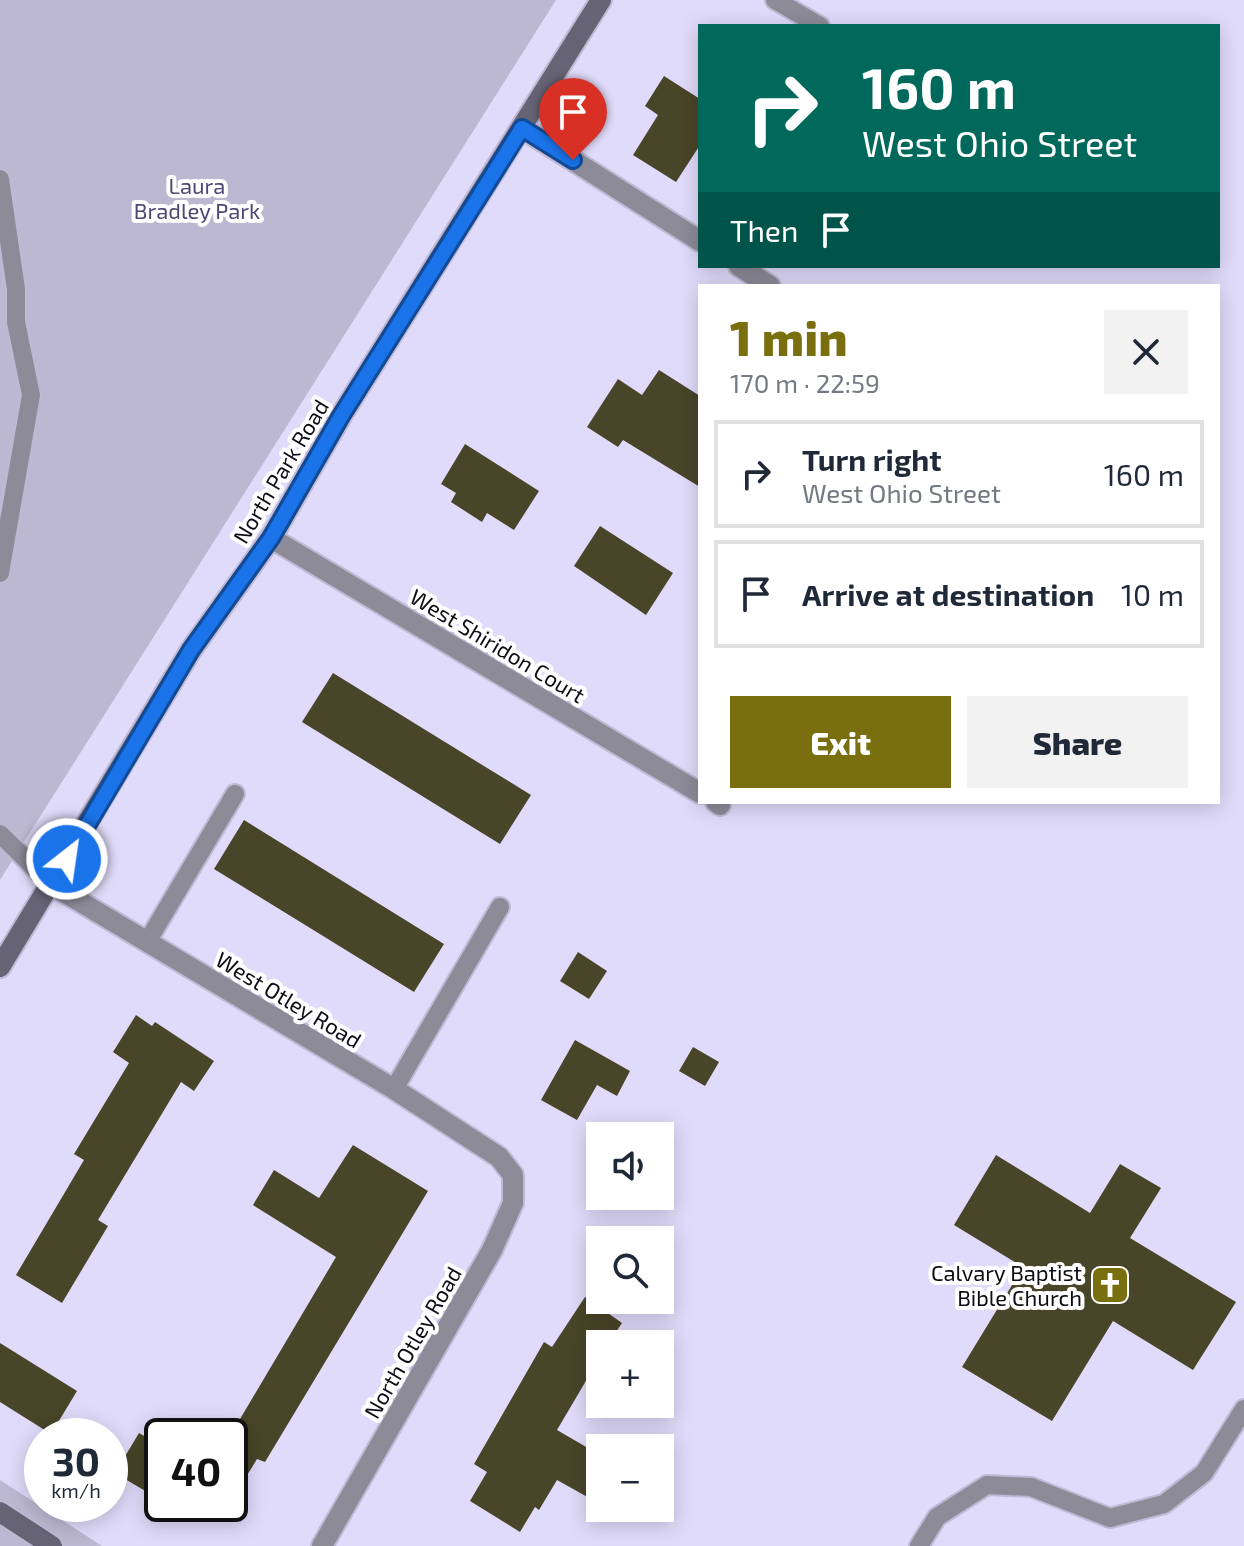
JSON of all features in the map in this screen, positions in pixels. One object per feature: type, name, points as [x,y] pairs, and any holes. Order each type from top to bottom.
[{"type":"street","name":"North Park Road","points":[[0,967],[191,650],[271,538],[341,416],[601,0]]},
{"type":"street","points":[[522,128],[698,240]]},
{"type":"street","points":[[742,268],[767,284]]},
{"type":"street","name":"West Shiridon Court","points":[[271,538],[698,792]]},
{"type":"street","name":"West Otley Road","points":[[52,885],[394,1089],[499,1157]]},
{"type":"street","name":"North Otley Road","points":[[322,1546],[497,1238],[513,1203],[513,1175],[499,1157]]},
{"type":"street","points":[[0,1512],[52,1546]]},
{"type":"lane","points":[[775,0],[817,24]]},
{"type":"lane","points":[[0,179],[16,289],[16,322],[31,395],[0,573]]},
{"type":"lane","points":[[147,942],[235,794]]},
{"type":"lane","points":[[0,834],[52,885]]},
{"type":"lane","points":[[394,1089],[500,907]]},
{"type":"lane","points":[[919,1546],[937,1517],[987,1485],[1031,1487],[1110,1518],[1164,1504],[1204,1473],[1244,1409]]},
{"type":"green space","name":"Laura Bradley Park","points":[[0,0],[556,0],[0,880]]},
{"type":"green space","points":[[0,1480],[24,1496],[24,1522],[65,1522],[102,1546],[0,1546]]},
{"type":"building","points":[[664,76],[698,98],[698,148],[676,182],[633,155],[658,115],[645,106]]},
{"type":"building","points":[[659,370],[698,395],[698,486],[623,440],[618,447],[587,427],[618,379],[642,395]]},
{"type":"building","points":[[465,444],[539,491],[514,530],[487,513],[482,522],[451,502],[456,493],[441,484]]},
{"type":"building","points":[[600,526],[673,573],[646,615],[574,566]]},
{"type":"building","points":[[333,673],[531,795],[500,844],[302,722]]},
{"type":"building","points":[[244,820],[444,944],[414,992],[214,869]]},
{"type":"building","points":[[578,952],[607,971],[589,999],[560,981]]},
{"type":"building","points":[[136,1015],[152,1026],[155,1022],[214,1061],[194,1091],[181,1082],[98,1220],[108,1226],[62,1303],[16,1275],[84,1160],[74,1154],[129,1063],[113,1052]]},
{"type":"building","points":[[575,1040],[630,1071],[617,1096],[597,1085],[577,1120],[541,1100]]},
{"type":"building","points":[[693,1047],[719,1062],[705,1086],[679,1071]]},
{"type":"building","points":[[353,1145],[428,1191],[265,1462],[257,1459],[248,1474],[248,1418],[241,1418],[336,1257],[253,1205],[274,1170],[319,1198]]},
{"type":"building","name":"Calvary Baptist Bible Church","points":[[996,1155],[1090,1213],[1120,1164],[1161,1188],[1130,1238],[1236,1302],[1193,1370],[1113,1321],[1052,1421],[962,1367],[1023,1267],[954,1225]]},
{"type":"building","points":[[585,1297],[586,1314],[609,1314],[622,1323],[617,1330],[586,1330],[586,1381],[557,1430],[586,1447],[586,1496],[557,1480],[539,1510],[535,1507],[520,1532],[470,1501],[487,1472],[474,1464],[544,1342],[552,1347]]},
{"type":"building","points":[[0,1343],[77,1391],[61,1418],[26,1418],[0,1402]]},
{"type":"building","points":[[139,1433],[144,1436],[144,1490],[128,1481],[128,1451]]},
{"type":"place","name":"Calvary Baptist Bible Church","points":[[1110,1285]]},
{"type":"route","points":[[67,859],[191,650],[271,538],[341,416],[522,128],[573,160]]}]
